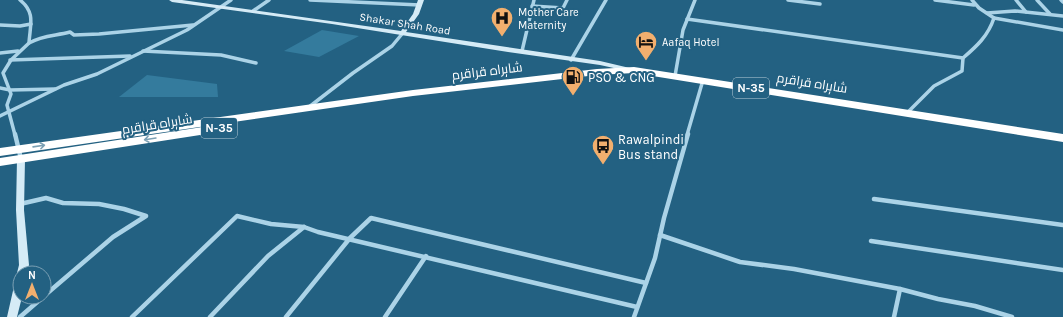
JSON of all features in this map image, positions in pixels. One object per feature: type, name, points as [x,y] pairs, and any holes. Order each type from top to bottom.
[{"type":"highway","name":"شاہراہ قراقرم","points":[[0,162],[20,154],[309,107],[413,93],[597,72],[634,70],[1063,138]]},
{"type":"highway","name":"شاہراہ قراقرم","points":[[0,152],[20,154],[415,98],[437,91]]},
{"type":"main road","name":"Shakar Shah Road","points":[[172,0],[522,51],[571,60],[600,63],[634,70]]},
{"type":"main road","points":[[402,34],[416,14],[420,3]]},
{"type":"main road","points":[[20,154],[20,204],[24,265]]},
{"type":"main road","points":[[12,317],[15,305]]},
{"type":"street","points":[[20,0],[26,4],[30,12],[31,24],[28,43]]},
{"type":"street","points":[[0,116],[57,89],[96,74],[195,25],[231,0]]},
{"type":"street","points":[[253,12],[269,0]]},
{"type":"street","points":[[310,0],[420,3]]},
{"type":"street","points":[[522,51],[534,0]]},
{"type":"street","points":[[532,6],[563,8],[567,0]]},
{"type":"street","points":[[571,60],[606,0]]},
{"type":"street","points":[[675,76],[683,30],[695,0]]},
{"type":"street","points":[[788,0],[820,4]]},
{"type":"street","points":[[935,0],[974,6],[994,18],[1063,30]]},
{"type":"street","points":[[972,0],[974,6]]},
{"type":"street","points":[[1016,0],[1026,12]]},
{"type":"street","points":[[1037,0],[1050,14]]},
{"type":"street","points":[[987,13],[1000,10],[1063,16]]},
{"type":"street","points":[[687,19],[963,58],[983,42],[992,27],[994,18]]},
{"type":"street","points":[[0,25],[20,26],[31,24]]},
{"type":"street","points":[[20,154],[7,105],[11,94],[3,73],[10,60],[28,43],[40,37],[56,36],[70,32],[74,35],[99,34],[195,25]]},
{"type":"street","points":[[309,107],[352,73],[392,46],[402,34]]},
{"type":"street","points":[[0,52],[19,51]]},
{"type":"street","points":[[143,51],[221,55],[256,63]]},
{"type":"street","points":[[10,60],[133,56]]},
{"type":"street","points":[[907,113],[934,86],[962,71],[963,58]]},
{"type":"street","points":[[634,317],[655,258],[703,80]]},
{"type":"street","points":[[0,88],[10,90],[57,89]]},
{"type":"street","points":[[20,204],[46,198],[63,203],[99,204],[124,209],[146,216],[113,237],[52,288]]},
{"type":"street","points":[[874,199],[1063,225]]},
{"type":"street","points":[[132,317],[237,216],[271,224],[304,227],[318,232],[350,238],[637,307]]},
{"type":"street","points":[[286,317],[350,238],[371,218],[646,283]]},
{"type":"street","points":[[210,317],[268,256],[304,227]]},
{"type":"street","points":[[660,235],[740,262],[794,269],[900,289],[938,299],[975,306],[1012,317]]},
{"type":"street","points":[[871,241],[1063,270]]},
{"type":"street","points":[[385,317],[426,256]]},
{"type":"street","points":[[894,317],[900,289]]},
{"type":"street","points":[[20,317],[33,305]]},
{"type":"shaded area","points":[[322,30],[359,36],[319,57],[284,51]]},
{"type":"shaded area","points":[[147,75],[217,84],[218,97],[119,97]]},
{"type":"place","name":"Mother Care Maternity","points":[[502,38]]},
{"type":"place","name":"Aafaq Hotel","points":[[646,62]]},
{"type":"place","name":"PSO & CNG","points":[[573,96]]},
{"type":"place","name":"Rawalpindi Bus stand","points":[[603,166]]}]
